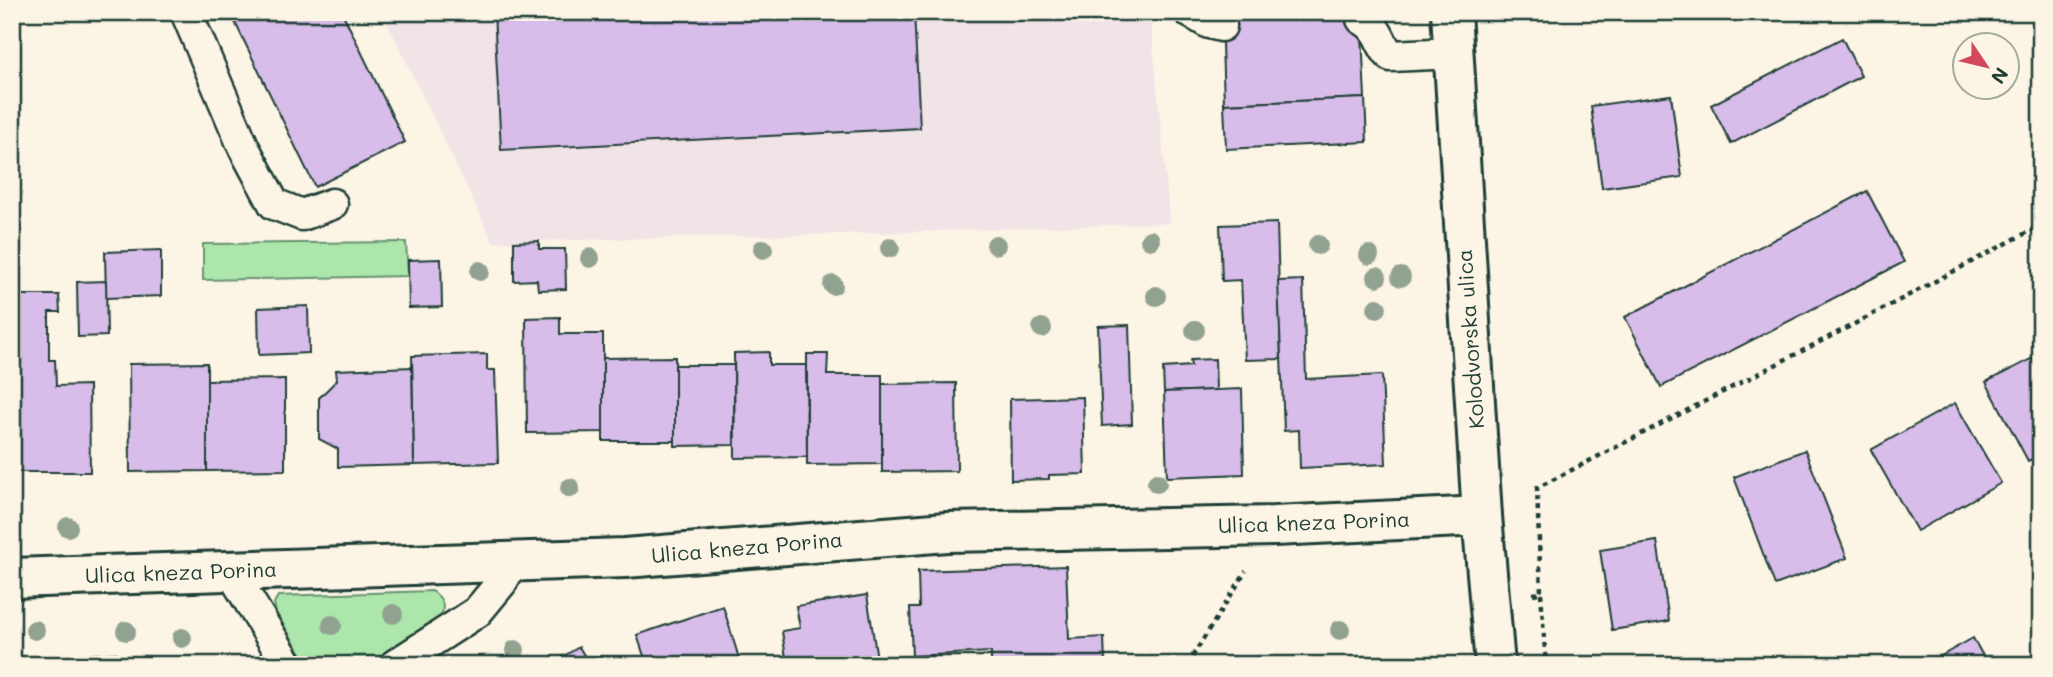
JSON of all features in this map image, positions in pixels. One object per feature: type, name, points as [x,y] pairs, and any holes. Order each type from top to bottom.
[{"type":"street","name":"Kolodvorska ulica","points":[[1451,12],[1482,516],[1495,665]]},
{"type":"street","name":"Ulica kneza Porina","points":[[12,578],[625,558],[947,531],[1274,526],[1482,516]]},
{"type":"lane","points":[[186,12],[244,148],[274,204],[302,215],[332,204]]},
{"type":"lane","points":[[1190,12],[1209,23],[1221,26]]},
{"type":"lane","points":[[1372,16],[1380,51],[1454,53]]},
{"type":"lane","points":[[395,665],[477,612],[501,583],[513,562]]},
{"type":"lane","points":[[232,571],[288,665]]},
{"type":"path","points":[[1537,488],[2041,225]]},
{"type":"path","points":[[1187,665],[1274,526]]},
{"type":"path","points":[[1541,593],[1546,665]]},
{"type":"shaded area","points":[[382,12],[1150,12],[1170,223],[493,242]]},
{"type":"green space","points":[[406,242],[408,276],[203,280],[203,244]]},
{"type":"green space","points":[[432,591],[443,604],[439,620],[373,665],[310,665],[276,613],[274,603],[278,596]]},
{"type":"building","points":[[230,12],[342,12],[405,142],[315,187]]},
{"type":"building","points":[[494,12],[914,12],[920,128],[501,150]]},
{"type":"building","points":[[1221,12],[1361,12],[1365,98],[1224,104]]},
{"type":"building","points":[[1842,38],[1861,76],[1731,144],[1711,105]]},
{"type":"building","points":[[1671,95],[1682,177],[1602,188],[1591,106]]},
{"type":"building","points":[[1365,98],[1367,142],[1226,149],[1224,104]]},
{"type":"building","points":[[1867,191],[1904,262],[1661,387],[1625,317]]},
{"type":"building","points":[[1277,223],[1281,359],[1245,360],[1241,280],[1222,281],[1220,225]]},
{"type":"building","points":[[539,241],[539,249],[565,249],[566,289],[538,290],[537,280],[514,281],[514,242]]},
{"type":"building","points":[[161,250],[161,296],[106,298],[105,252]]},
{"type":"building","points":[[441,259],[442,307],[409,308],[408,260]]},
{"type":"building","points":[[1303,280],[1306,379],[1382,375],[1386,464],[1300,468],[1299,430],[1284,431],[1278,281]]},
{"type":"building","points":[[106,281],[107,336],[78,337],[77,282]]},
{"type":"building","points":[[12,295],[59,295],[60,312],[49,312],[49,360],[55,360],[56,386],[89,385],[90,472],[12,472]]},
{"type":"building","points":[[308,306],[309,353],[259,355],[258,308]]},
{"type":"building","points":[[560,317],[560,334],[603,334],[603,432],[527,433],[526,318]]},
{"type":"building","points":[[1129,325],[1132,424],[1102,426],[1098,326]]},
{"type":"building","points":[[769,352],[769,365],[806,365],[807,457],[735,458],[734,353]]},
{"type":"building","points":[[487,354],[487,370],[495,370],[498,463],[414,465],[412,356]]},
{"type":"building","points":[[807,354],[828,354],[827,375],[882,375],[882,464],[807,465]]},
{"type":"building","points":[[2041,354],[2041,455],[2028,461],[1986,382]]},
{"type":"building","points":[[675,357],[676,441],[603,441],[603,358]]},
{"type":"building","points":[[1215,359],[1216,390],[1164,392],[1163,368],[1191,366],[1190,360]]},
{"type":"building","points":[[207,363],[207,471],[130,472],[129,364]]},
{"type":"building","points":[[675,365],[734,365],[734,445],[675,446]]},
{"type":"building","points":[[412,367],[414,465],[338,467],[338,449],[319,439],[319,398],[337,380],[336,370]]},
{"type":"building","points":[[285,379],[285,470],[207,471],[207,380]]},
{"type":"building","points":[[956,383],[957,471],[882,472],[882,384]]},
{"type":"building","points":[[1242,389],[1244,474],[1167,477],[1164,392]]},
{"type":"building","points":[[1083,397],[1085,474],[1011,480],[1010,399]]},
{"type":"building","points":[[1955,403],[2001,483],[1917,531],[1871,450]]},
{"type":"building","points":[[1805,450],[1847,558],[1775,585],[1734,477]]},
{"type":"building","points":[[1657,541],[1669,621],[1612,630],[1600,550]]},
{"type":"building","points":[[1066,566],[1069,639],[1104,637],[1105,665],[991,665],[991,652],[912,656],[910,608],[919,608],[918,571]]},
{"type":"building","points":[[867,595],[878,665],[787,665],[782,631],[800,628],[796,606]]},
{"type":"building","points":[[723,606],[741,665],[647,665],[637,635]]},
{"type":"building","points":[[1973,638],[1988,665],[1925,665]]},
{"type":"building","points":[[579,647],[590,665],[549,665]]},
{"type":"building","points":[[117,653],[117,665],[26,665],[25,659]]},
{"type":"building","points":[[1747,655],[1748,665],[1656,665]]}]
